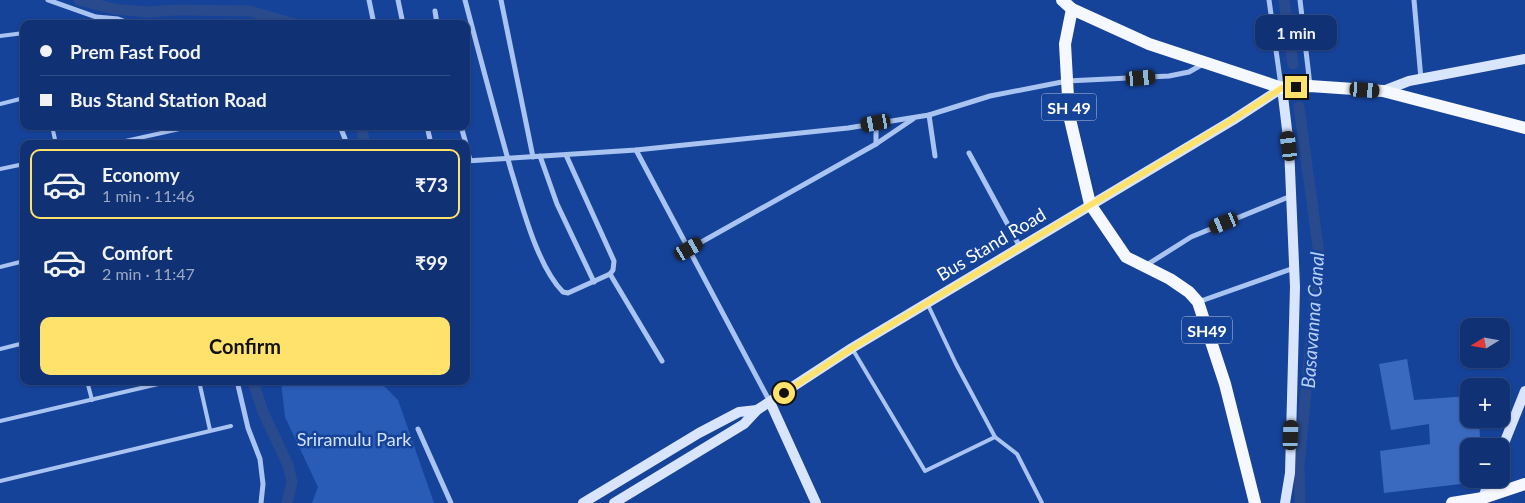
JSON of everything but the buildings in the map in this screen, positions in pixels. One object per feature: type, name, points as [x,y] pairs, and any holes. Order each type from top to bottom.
[{"type":"main road","points":[[1067,4],[1149,44],[1282,88],[1310,86],[1383,91],[1525,128]]},
{"type":"main road","name":"SH 49","points":[[1067,4],[1065,44],[1069,115],[1090,204]]},
{"type":"main road","points":[[1383,91],[1409,81],[1525,59]]},
{"type":"main road","points":[[1282,88],[1289,146],[1294,268],[1290,463],[1285,503]]},
{"type":"main road","name":"Bus Stand Road","points":[[614,503],[744,424],[757,410],[852,348],[1232,120],[1282,88]]},
{"type":"main road","name":"SH49","points":[[1090,204],[1126,257],[1170,279],[1189,292],[1198,302],[1225,384],[1255,503]]},
{"type":"main road","points":[[1506,438],[1525,391]]},
{"type":"main road","points":[[770,402],[816,503]]},
{"type":"main road","name":"Bus Stand Road","points":[[583,503],[699,433],[739,412],[757,410]]},
{"type":"main road","points":[[1452,503],[1482,500],[1525,484]]},
{"type":"main road","points":[[1482,500],[1487,488]]},
{"type":"street","points":[[48,0],[96,17],[121,20]]},
{"type":"street","points":[[369,0],[373,20]]},
{"type":"street","points":[[398,0],[403,20]]},
{"type":"street","points":[[465,0],[508,158],[536,243],[560,289],[563,292],[572,292],[610,274],[614,266],[611,253],[566,155]]},
{"type":"street","points":[[501,0],[533,156]]},
{"type":"street","points":[[1269,0],[1282,88]]},
{"type":"street","points":[[1300,0],[1310,86]]},
{"type":"street","points":[[1414,0],[1421,79]]},
{"type":"street","points":[[434,11],[436,20]]},
{"type":"street","points":[[470,161],[636,150],[848,128],[929,115],[990,96],[1067,81],[1169,76],[1189,72],[1204,63]]},
{"type":"street","points":[[929,115],[935,156]]},
{"type":"street","points":[[689,249],[876,144],[916,117]]},
{"type":"street","points":[[876,123],[876,144]]},
{"type":"street","points":[[636,150],[770,402]]},
{"type":"street","points":[[969,153],[1020,247]]},
{"type":"street","points":[[540,156],[556,204],[594,282]]},
{"type":"street","points":[[1143,267],[1191,236],[1291,196]]},
{"type":"street","points":[[1198,302],[1294,268]]},
{"type":"street","points":[[610,274],[662,361]]},
{"type":"street","points":[[238,385],[248,428],[260,459],[263,484],[260,503]]},
{"type":"street","points":[[418,429],[451,503]]},
{"type":"lane","points":[[0,36],[20,34]]},
{"type":"lane","points":[[0,104],[20,99]]},
{"type":"lane","points":[[130,140],[175,130]]},
{"type":"lane","points":[[0,169],[20,165]]},
{"type":"lane","points":[[0,266],[20,262]]},
{"type":"lane","points":[[927,303],[956,364],[995,437],[1017,454],[1042,503]]},
{"type":"lane","points":[[0,349],[20,344]]},
{"type":"lane","points":[[852,348],[925,471],[995,437]]},
{"type":"lane","points":[[88,385],[92,400]]},
{"type":"lane","points":[[0,422],[154,385]]},
{"type":"lane","points":[[200,385],[210,430]]},
{"type":"lane","points":[[0,481],[231,426]]},
{"type":"green space","name":"Sriramulu Park","points":[[281,385],[383,385],[398,400],[434,503],[312,503],[318,487],[285,417]]},
{"type":"waterway","points":[[79,0],[114,9],[147,12],[176,10],[250,11],[281,20]]},
{"type":"waterway","name":"Basavanna Canal","points":[[1284,0],[1293,64]]},
{"type":"waterway","name":"Basavanna Canal","points":[[1299,107],[1319,254],[1299,465],[1300,503]]},
{"type":"waterway","points":[[362,130],[364,140]]},
{"type":"waterway","points":[[254,385],[263,412],[288,465],[292,482],[287,503]]},
{"type":"route","points":[[784,393],[852,348],[1232,120],[1282,88],[1296,87]]}]
